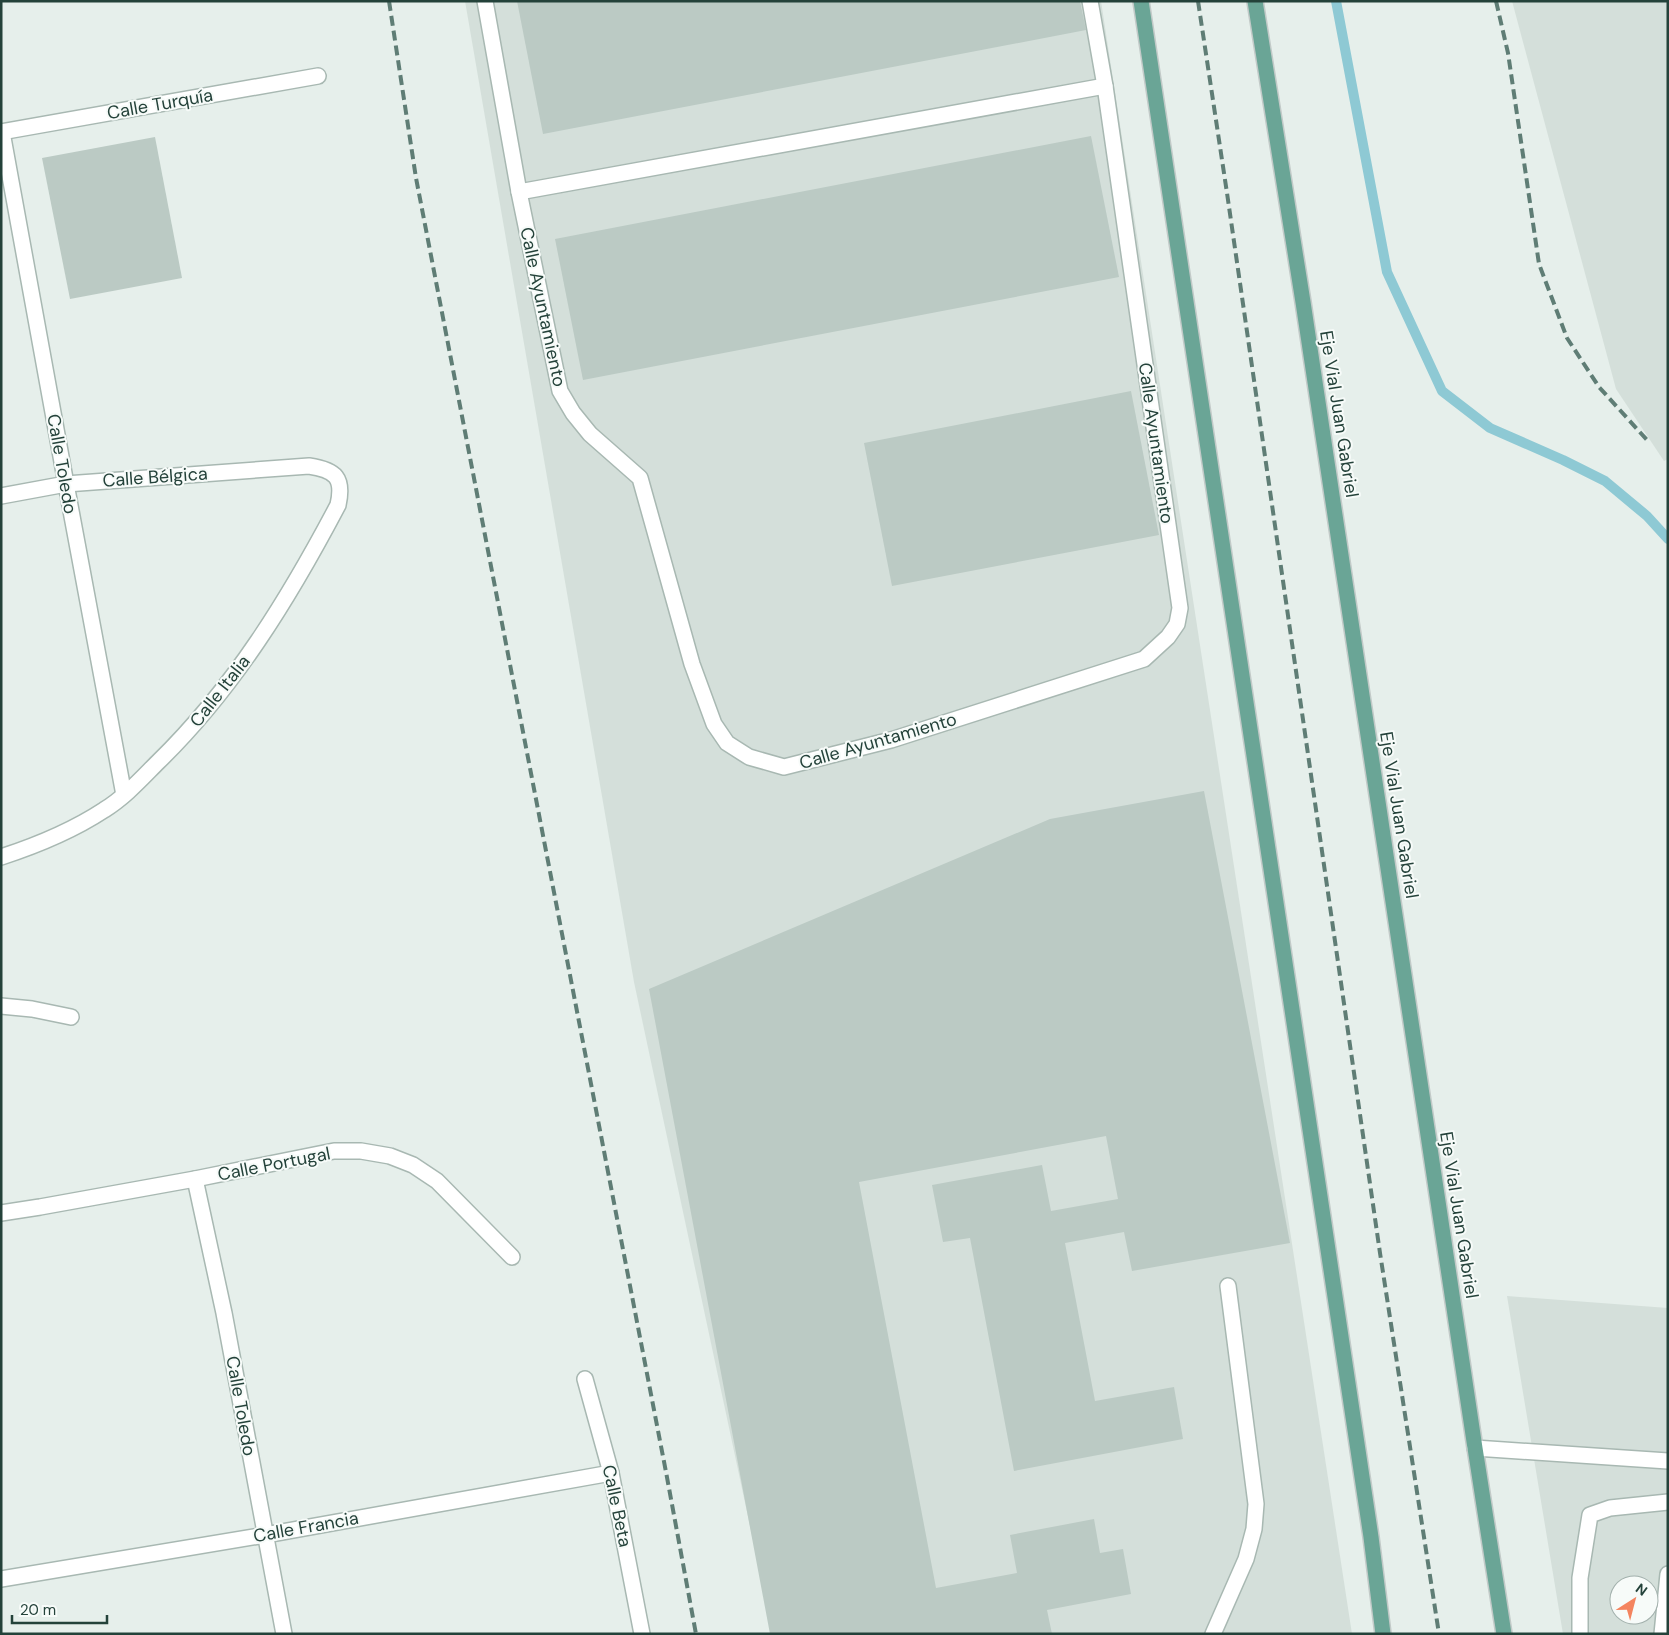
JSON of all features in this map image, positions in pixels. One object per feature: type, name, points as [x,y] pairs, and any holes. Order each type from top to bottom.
[{"type":"main road","points":[[1141,1],[1384,1634]]},
{"type":"main road","name":"Eje Vial Juan Gabriel","points":[[1255,1],[1306,321],[1504,1634]]},
{"type":"street","name":"Calle Ayuntamiento","points":[[485,1],[518,192],[560,391],[573,413],[590,434],[640,478],[692,664],[714,724],[727,743],[749,758],[784,767],[891,740],[1144,659],[1168,637],[1177,624],[1180,608],[1105,86],[1090,1]]},
{"type":"street","name":"Calle Turquía","points":[[2,132],[318,76]]},
{"type":"street","points":[[518,192],[1105,86]]},
{"type":"street","name":"Calle Toledo","points":[[2,132],[124,795]]},
{"type":"street","name":"Calle Bélgica","points":[[1,496],[66,484],[309,466]]},
{"type":"street","name":"Calle Italia","points":[[1,857],[40,844],[74,828],[105,810],[124,795],[183,737],[221,692],[259,640],[299,577],[338,505],[341,493],[340,484],[336,476],[321,468],[309,466]]},
{"type":"street","points":[[1,1006],[32,1009],[71,1017]]},
{"type":"street","name":"Calle Portugal","points":[[1,1213],[195,1179],[334,1151],[361,1151],[390,1156],[413,1166],[437,1181],[512,1257]]},
{"type":"street","name":"Calle Toledo","points":[[195,1179],[224,1313],[284,1634]]},
{"type":"street","points":[[1213,1634],[1246,1559],[1254,1529],[1256,1504],[1228,1286]]},
{"type":"street","name":"Calle Beta","points":[[585,1380],[611,1473],[642,1634]]},
{"type":"street","points":[[1475,1448],[1668,1461]]},
{"type":"street","name":"Calle Francia","points":[[1,1579],[265,1535],[611,1473]]},
{"type":"street","points":[[1580,1634],[1580,1578],[1590,1515],[1610,1508],[1668,1502]]},
{"type":"street","points":[[1662,1634],[1668,1574]]},
{"type":"shaded area","points":[[465,1],[1101,1],[1352,1634],[773,1634],[634,982]]},
{"type":"shaded area","points":[[1512,1],[1668,1],[1668,459],[1664,461],[1616,389]]},
{"type":"shaded area","points":[[1507,1296],[1668,1308],[1668,1634],[1563,1634]]},
{"type":"building","points":[[517,1],[1080,1],[1086,30],[543,134]]},
{"type":"building","points":[[1091,136],[1119,277],[583,380],[555,239]]},
{"type":"building","points":[[155,137],[182,278],[70,299],[42,158]]},
{"type":"building","points":[[1131,391],[1159,535],[892,586],[864,443]]},
{"type":"building","points":[[1204,791],[1290,1243],[1132,1271],[1124,1232],[1065,1243],[1095,1401],[1174,1387],[1183,1439],[1014,1471],[970,1238],[943,1242],[932,1185],[1042,1165],[1051,1211],[1118,1199],[1106,1136],[859,1182],[936,1588],[1017,1573],[1010,1535],[1094,1519],[1100,1553],[1123,1549],[1131,1594],[1047,1610],[1052,1634],[770,1634],[649,989],[1050,819]]},
{"type":"waterway","points":[[1336,1],[1387,272],[1442,391],[1490,428],[1605,481],[1647,516],[1668,539]]},
{"type":"railway","points":[[389,1],[416,178],[696,1634]]},
{"type":"railway","points":[[1198,1],[1380,1253],[1439,1634]]},
{"type":"railway","points":[[1496,1],[1508,53],[1539,264],[1567,338],[1599,387],[1647,440]]}]
